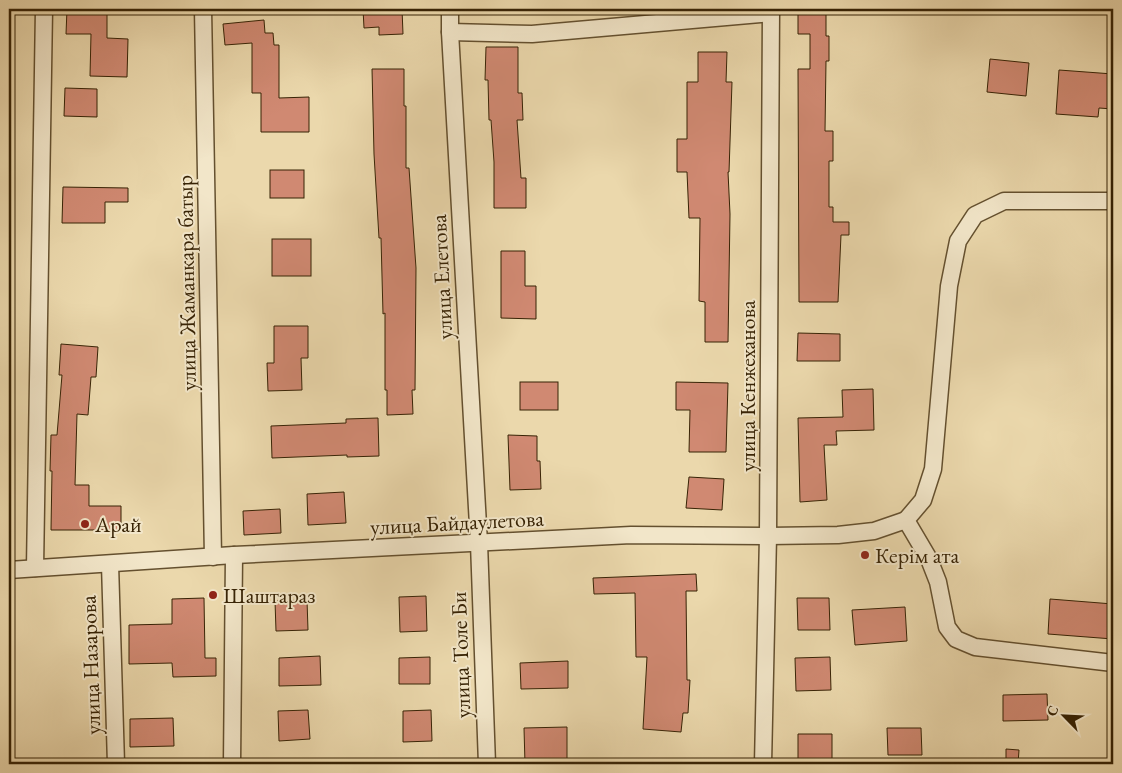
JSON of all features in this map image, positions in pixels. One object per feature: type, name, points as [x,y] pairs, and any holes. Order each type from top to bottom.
[{"type":"street","points":[[35,568],[44,9]]},
{"type":"street","name":"улица Жаманкара батыр","points":[[203,9],[213,557]]},
{"type":"street","name":"улица Елетова","points":[[450,9],[479,543]]},
{"type":"street","points":[[450,32],[532,34],[771,11]]},
{"type":"street","name":"улица Кенжеханова","points":[[763,764],[768,536],[771,11]]},
{"type":"street","points":[[1113,201],[1004,202],[974,215],[958,241],[949,286],[933,468],[923,500],[906,520],[929,559],[938,582],[947,627],[956,639],[976,647],[1113,663]]},
{"type":"street","name":"улица Байдаулетова","points":[[9,570],[234,555],[631,535],[768,536],[838,534],[874,531],[906,520]]},
{"type":"street","name":"улица Толе Би","points":[[479,543],[486,764]]},
{"type":"street","points":[[232,764],[234,555]]},
{"type":"street","name":"улица Назарова","points":[[110,564],[116,764]]},
{"type":"building","points":[[67,9],[107,9],[107,38],[128,39],[127,77],[90,76],[91,34],[66,34]]},
{"type":"building","points":[[363,9],[402,9],[403,34],[379,35],[379,27],[364,28]]},
{"type":"building","points":[[798,9],[826,9],[826,36],[829,36],[829,61],[826,61],[825,131],[833,131],[833,161],[829,161],[829,207],[833,207],[833,222],[849,222],[849,235],[841,235],[838,302],[799,302],[798,69],[810,69],[810,34],[798,34]]},
{"type":"building","points":[[264,20],[265,33],[273,33],[274,45],[279,45],[279,98],[309,97],[309,132],[261,132],[261,93],[252,93],[252,43],[225,45],[223,24]]},
{"type":"building","points":[[486,47],[518,47],[518,93],[522,93],[523,120],[517,120],[521,178],[526,178],[526,208],[494,208],[494,162],[491,120],[489,120],[488,80],[485,80]]},
{"type":"building","points":[[698,52],[727,52],[726,82],[732,82],[728,172],[730,214],[728,342],[705,342],[705,302],[699,301],[700,218],[689,218],[687,172],[677,172],[677,139],[687,139],[687,82],[698,82]]},
{"type":"building","points":[[990,59],[1029,63],[1026,96],[987,92]]},
{"type":"building","points":[[372,69],[404,69],[406,168],[409,168],[416,268],[415,390],[412,390],[413,414],[387,415],[387,390],[385,390],[385,313],[383,314],[381,238],[379,238],[374,154]]},
{"type":"building","points":[[1059,70],[1113,74],[1113,109],[1099,108],[1098,117],[1056,114]]},
{"type":"building","points":[[65,88],[97,89],[97,117],[64,116]]},
{"type":"building","points":[[270,170],[304,170],[304,198],[270,198]]},
{"type":"building","points":[[63,187],[128,188],[128,202],[105,202],[105,223],[62,223]]},
{"type":"building","points":[[272,239],[311,239],[311,276],[272,276]]},
{"type":"building","points":[[501,251],[525,251],[525,286],[536,286],[536,319],[501,318]]},
{"type":"building","points":[[274,326],[308,326],[308,358],[301,358],[302,390],[268,391],[267,363],[274,363]]},
{"type":"building","points":[[798,333],[840,334],[840,361],[797,361]]},
{"type":"building","points":[[61,344],[98,347],[96,377],[91,377],[88,415],[77,414],[75,485],[89,485],[89,506],[121,506],[121,530],[51,530],[51,435],[57,435],[62,375],[59,375]]},
{"type":"building","points":[[520,382],[558,382],[558,410],[520,410]]},
{"type":"building","points":[[676,382],[728,383],[726,452],[689,452],[690,410],[676,410]]},
{"type":"building","points":[[873,389],[874,430],[836,431],[837,445],[824,445],[827,500],[800,502],[798,418],[843,417],[842,390]]},
{"type":"building","points":[[378,418],[379,456],[347,457],[347,455],[272,458],[271,426],[346,423],[346,419]]},
{"type":"building","points":[[508,435],[537,436],[537,461],[540,461],[541,489],[510,490]]},
{"type":"building","points":[[689,477],[724,479],[722,510],[686,508]]},
{"type":"building","points":[[344,492],[346,523],[308,525],[307,494]]},
{"type":"building","points":[[280,509],[281,533],[244,535],[243,511]]},
{"type":"building","points":[[696,574],[697,591],[686,591],[687,680],[690,680],[688,713],[683,713],[681,732],[643,729],[647,657],[636,657],[635,593],[594,594],[593,578]]},
{"type":"building","points":[[426,596],[427,631],[400,632],[399,597]]},
{"type":"building","points":[[204,598],[205,658],[216,658],[216,676],[173,677],[172,663],[129,664],[129,625],[172,624],[172,599]]},
{"type":"building","points":[[797,598],[829,598],[830,630],[798,630]]},
{"type":"building","points":[[1050,599],[1113,604],[1113,639],[1048,634]]},
{"type":"building","points":[[307,600],[308,630],[276,631],[275,601]]},
{"type":"building","points":[[905,607],[907,641],[855,645],[852,610]]},
{"type":"building","points":[[320,656],[321,685],[279,686],[279,658]]},
{"type":"building","points":[[430,657],[430,684],[399,684],[399,658]]},
{"type":"building","points":[[830,657],[831,690],[796,691],[795,658]]},
{"type":"building","points":[[568,661],[568,688],[521,689],[520,663]]},
{"type":"building","points":[[1047,694],[1048,720],[1003,721],[1003,695]]},
{"type":"building","points":[[308,710],[310,739],[279,741],[278,711]]},
{"type":"building","points":[[431,710],[432,741],[403,742],[403,711]]},
{"type":"building","points":[[173,718],[174,746],[130,747],[130,719]]},
{"type":"building","points":[[567,727],[567,764],[525,764],[524,728]]},
{"type":"building","points":[[887,728],[921,728],[922,755],[888,755]]},
{"type":"building","points":[[798,734],[832,734],[832,762],[798,763]]},
{"type":"building","points":[[1006,749],[1019,750],[1018,764],[1006,764]]},
{"type":"place","name":"Арай","points":[[85,524]]},
{"type":"place","name":"Керім ата","points":[[865,555]]},
{"type":"place","name":"Шаштараз","points":[[213,595]]}]
